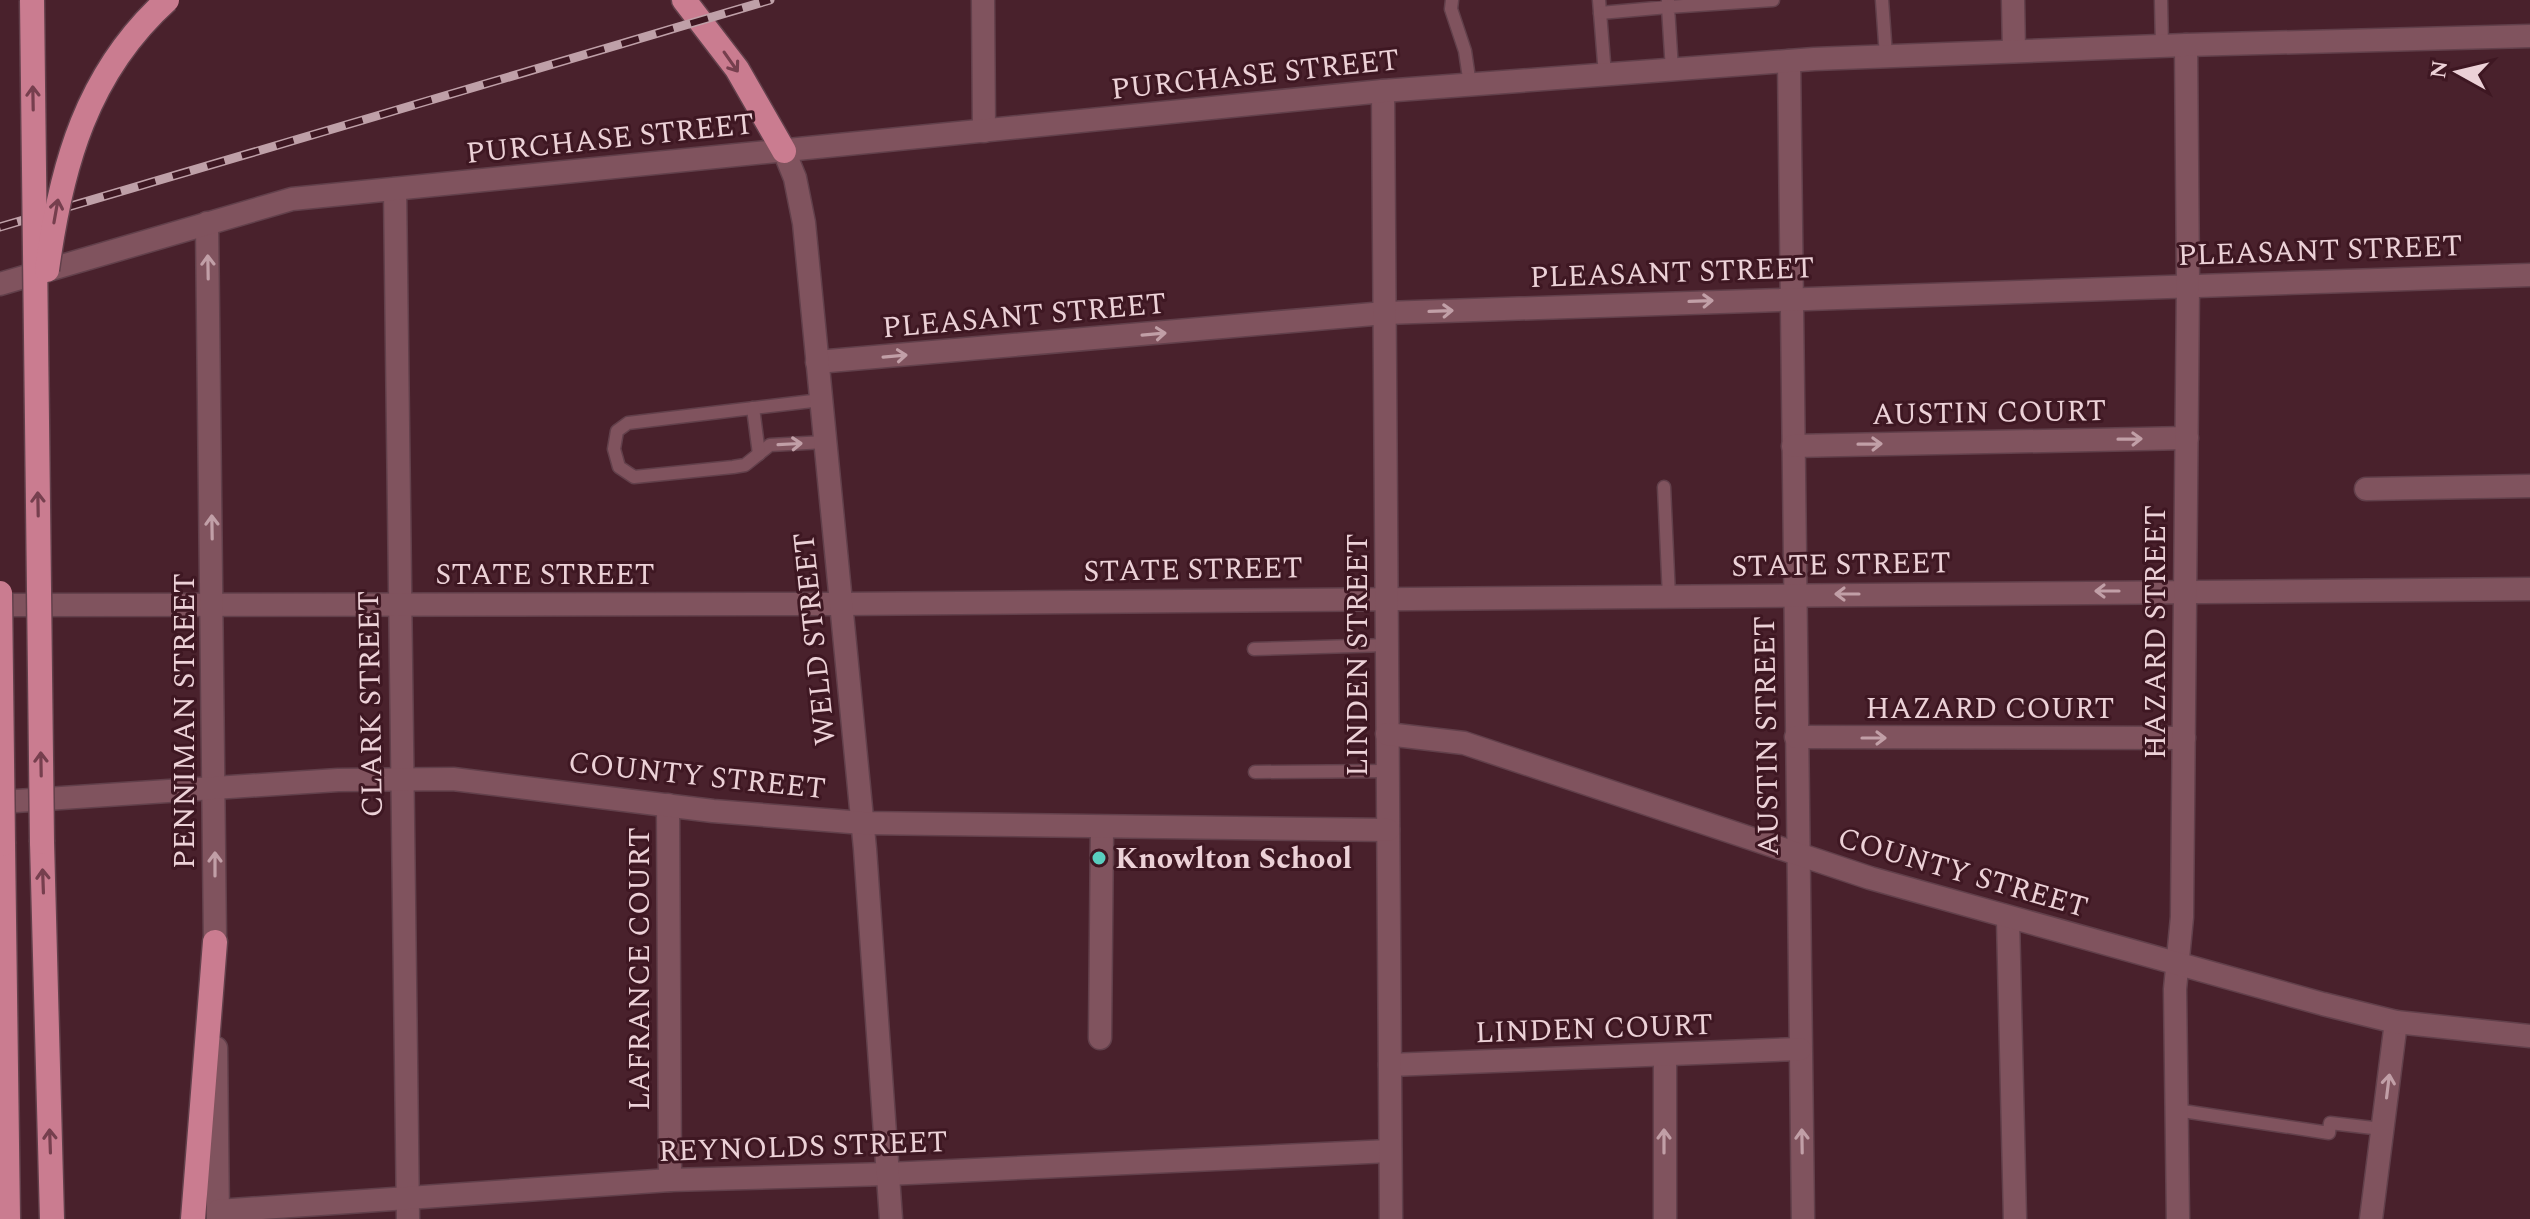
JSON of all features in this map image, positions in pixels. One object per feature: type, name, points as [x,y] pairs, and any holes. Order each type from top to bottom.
[{"type":"highway","points":[[32,0],[42,842],[52,1219]]},
{"type":"highway","points":[[37,400],[46,277],[56,205],[70,152],[104,74],[138,28],[167,0]]},
{"type":"highway","points":[[684,0],[737,69],[784,151]]},
{"type":"highway","points":[[0,593],[8,1219]]},
{"type":"highway","points":[[193,1219],[215,942]]},
{"type":"street","points":[[983,0],[984,131]]},
{"type":"street","points":[[2013,0],[2014,51]]},
{"type":"street","name":"PURCHASE STREET","points":[[0,284],[278,201],[1383,91],[1886,56],[2530,36]]},
{"type":"street","name":"HAZARD STREET","points":[[2178,1219],[2176,964],[2182,917],[2184,738],[2188,284],[2186,45]]},
{"type":"street","name":"AUSTIN STREET","points":[[1789,61],[1803,1219]]},
{"type":"street","name":"LINDEN STREET","points":[[1383,91],[1391,1219]]},
{"type":"street","name":"WELD STREET","points":[[784,151],[795,178],[804,223],[863,823],[891,1219]]},
{"type":"street","name":"CLARK STREET","points":[[395,189],[400,779],[408,1208]]},
{"type":"street","name":"PENNIMAN STREET","points":[[207,223],[214,605],[218,1215]]},
{"type":"street","name":"PLEASANT STREET","points":[[817,362],[1385,313],[1791,297],[2530,275]]},
{"type":"street","name":"AUSTIN COURT","points":[[1793,446],[2187,438]]},
{"type":"street","points":[[2366,489],[2530,486]]},
{"type":"street","name":"STATE STREET","points":[[0,605],[841,604],[2530,589]]},
{"type":"street","name":"COUNTY STREET","points":[[1387,734],[1464,743],[1797,855],[2008,919],[2176,964],[2396,1022],[2530,1036]]},
{"type":"street","name":"HAZARD COURT","points":[[1796,737],[2184,738]]},
{"type":"street","name":"COUNTY STREET","points":[[0,802],[400,779],[478,780],[668,805],[863,823],[1388,830]]},
{"type":"street","name":"LAFRANCE COURT","points":[[668,805],[670,1180]]},
{"type":"street","points":[[1100,1038],[1102,828]]},
{"type":"street","points":[[2008,919],[2015,1219]]},
{"type":"street","points":[[2371,1219],[2396,1022]]},
{"type":"street","name":"LINDEN COURT","points":[[1390,1065],[1800,1049]]},
{"type":"street","points":[[1665,1056],[1665,1219]]},
{"type":"street","name":"REYNOLDS STREET","points":[[218,1215],[408,1208],[670,1180],[887,1174],[1390,1151]]},
{"type":"lane","points":[[1452,0],[1451,9],[1465,51],[1470,85]]},
{"type":"lane","points":[[1605,75],[1600,6],[1773,0]]},
{"type":"lane","points":[[1882,0],[1886,56]]},
{"type":"lane","points":[[2161,0],[2162,46]]},
{"type":"lane","points":[[1668,3],[1672,70]]},
{"type":"lane","points":[[821,400],[628,423],[617,431],[614,449],[619,467],[634,477],[745,465],[770,445],[825,442]]},
{"type":"lane","points":[[753,408],[759,454]]},
{"type":"lane","points":[[1664,487],[1669,597]]},
{"type":"lane","points":[[1254,649],[1387,645]]},
{"type":"lane","points":[[1255,772],[1388,771]]},
{"type":"lane","points":[[2176,1110],[2329,1133],[2330,1123],[2382,1129]]},
{"type":"railway","points":[[0,227],[770,0]]},
{"type":"place","name":"Knowlton School","points":[[1099,858]]}]
